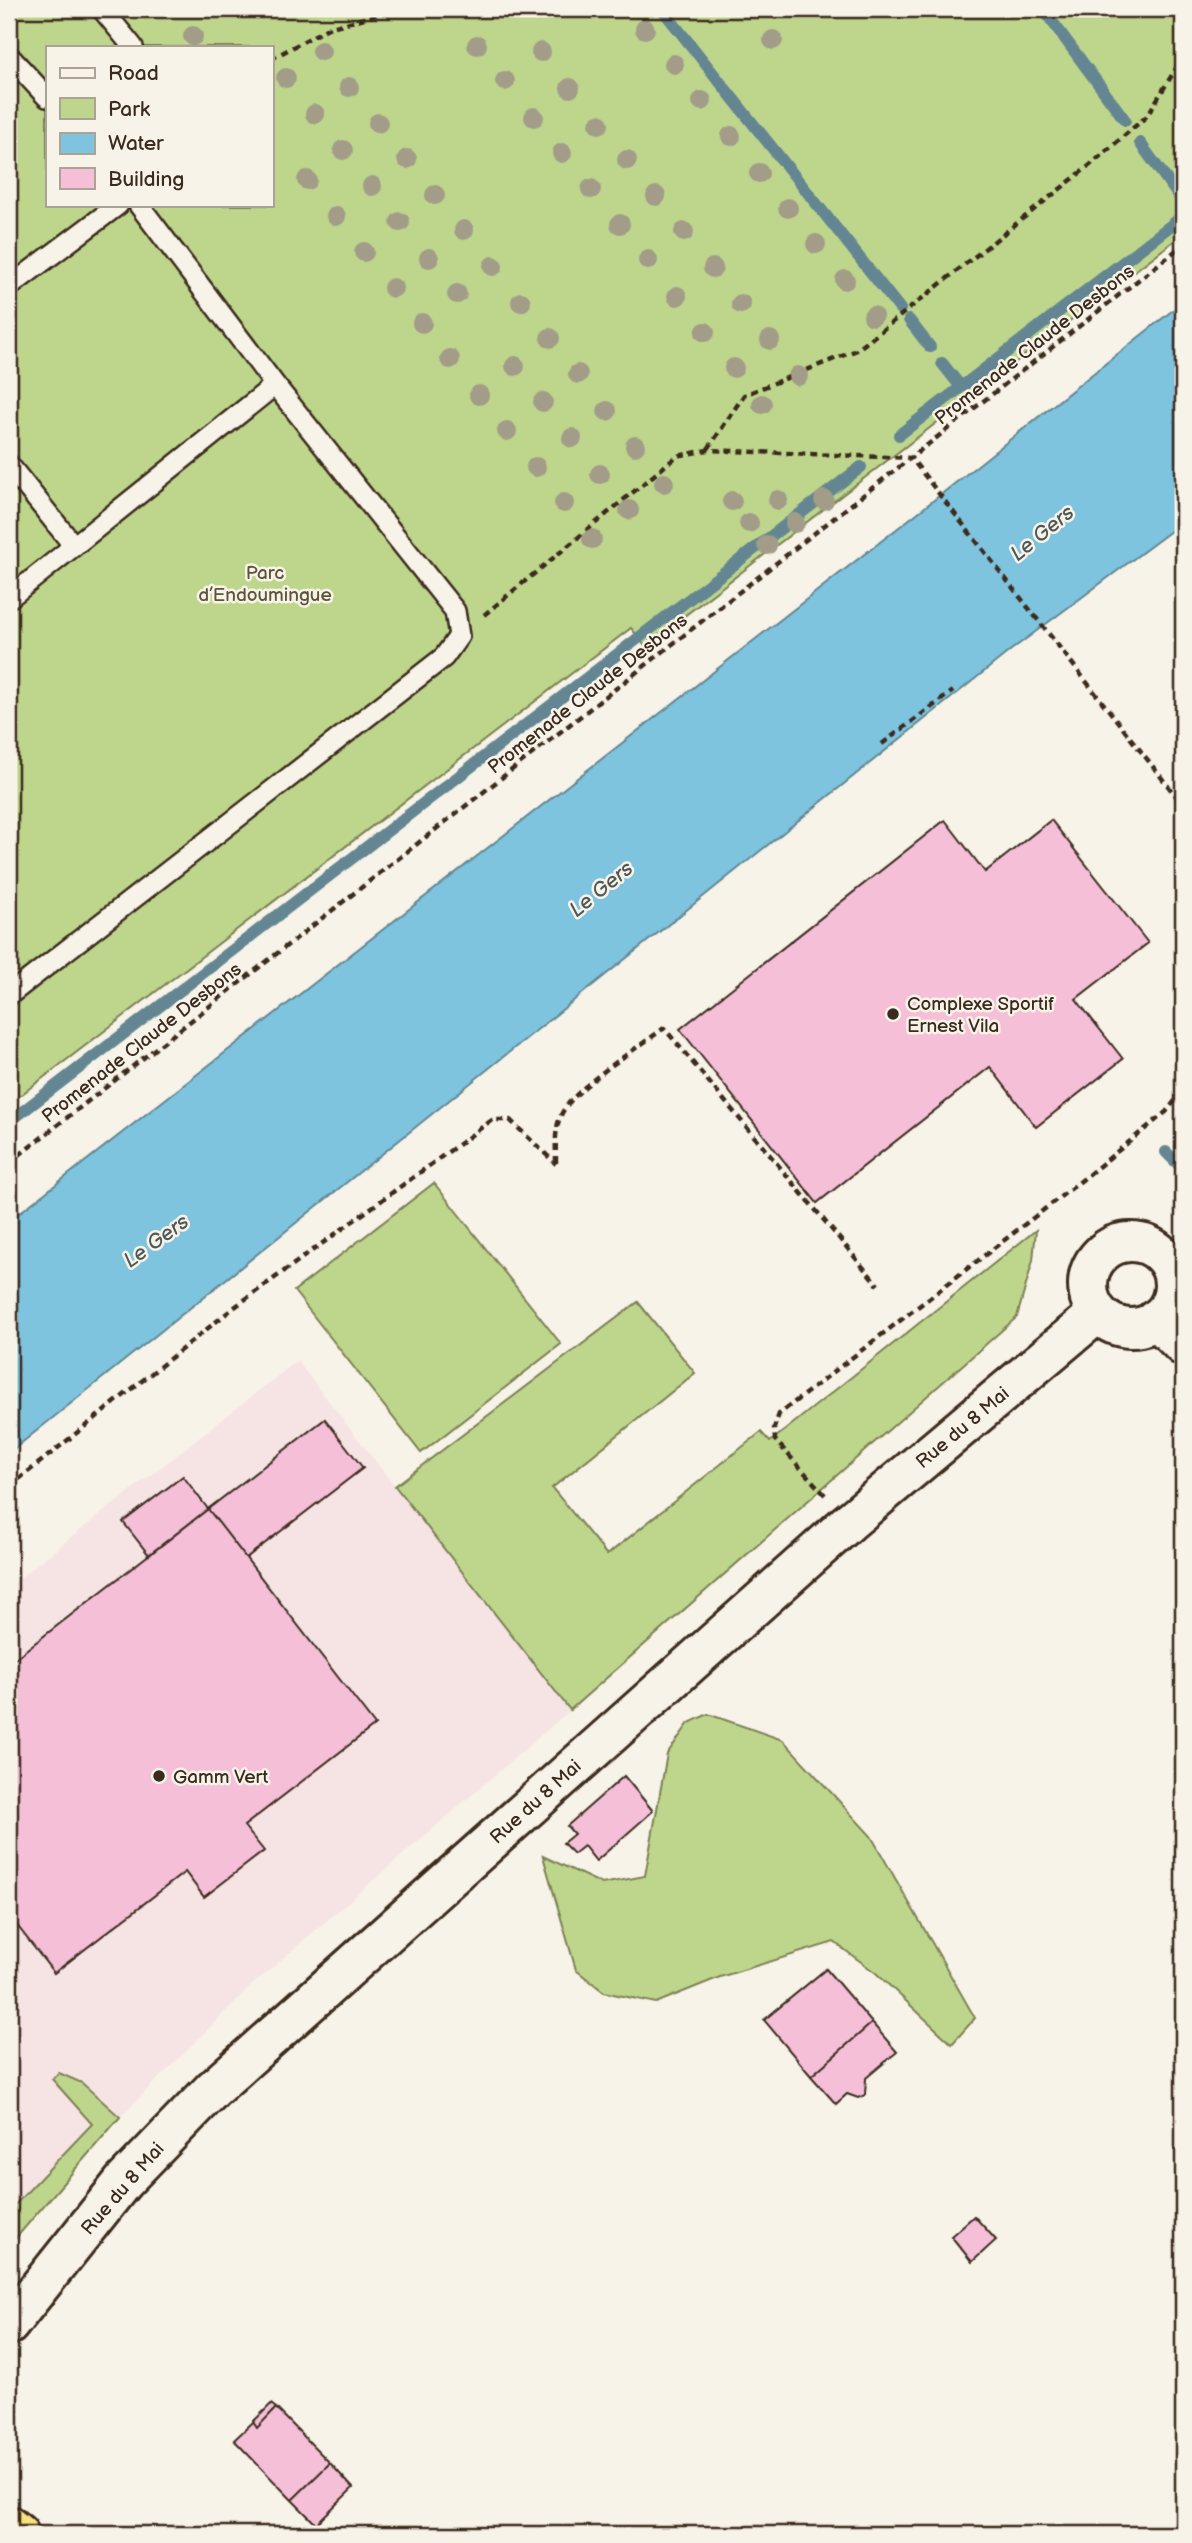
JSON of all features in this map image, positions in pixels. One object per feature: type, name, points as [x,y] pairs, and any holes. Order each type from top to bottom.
[{"type":"highway","points":[[9,2526],[19,2534]]},
{"type":"street","points":[[1126,1242],[1173,1247],[1169,1266],[1174,1289],[1165,1311],[1156,1320],[1132,1328],[1120,1326],[1098,1313],[1088,1289],[1093,1263],[1102,1252],[1126,1242]]},
{"type":"street","name":"Rue du 8 Mai","points":[[9,2325],[123,2182],[213,2089],[849,1522],[1098,1313]]},
{"type":"street","points":[[1156,1320],[1183,1346]]},
{"type":"lane","points":[[102,9],[132,46]]},
{"type":"lane","points":[[9,56],[46,96]]},
{"type":"lane","points":[[9,287],[117,206]]},
{"type":"lane","points":[[9,995],[444,657],[459,636],[455,611],[275,385],[140,206]]},
{"type":"lane","points":[[9,598],[275,385]]},
{"type":"lane","points":[[9,465],[74,546]]},
{"type":"path","points":[[273,58],[328,28],[397,9]]},
{"type":"path","points":[[708,450],[744,395],[857,350],[1089,166],[1147,116],[1183,57]]},
{"type":"path","name":"Promenade Claude Desbons","points":[[9,1163],[1183,245]]},
{"type":"path","points":[[459,636],[677,456],[708,450],[911,458],[1183,805]]},
{"type":"path","points":[[882,744],[953,691]]},
{"type":"path","points":[[9,1487],[232,1309],[492,1119],[510,1120],[556,1164],[556,1130],[562,1112],[580,1091],[664,1028],[878,1285]]},
{"type":"path","points":[[849,1522],[775,1440],[774,1427],[779,1414],[1167,1112],[1183,1091]]},
{"type":"shaded area","points":[[297,1361],[570,1710],[252,1985],[120,2117],[71,2077],[59,2073],[53,2079],[92,2124],[9,2211],[9,1586]]},
{"type":"green space","name":"Parc d’Endoumingue","points":[[9,9],[1183,9],[1183,234],[645,646],[631,628],[9,1104]]},
{"type":"green space","points":[[434,1183],[561,1344],[421,1453],[294,1291]]},
{"type":"green space","points":[[1036,1230],[1033,1260],[1017,1317],[570,1710],[395,1486],[638,1302],[695,1373],[552,1488],[607,1555],[761,1432],[770,1442]]},
{"type":"green space","points":[[708,1714],[783,1740],[871,1836],[975,2018],[952,2044],[876,1973],[834,1942],[720,1977],[656,2003],[604,1992],[576,1970],[543,1856],[602,1884],[645,1876],[667,1754],[689,1723]]},
{"type":"green space","points":[[59,2073],[82,2083],[120,2117],[9,2246],[9,2211],[92,2124],[52,2079]]},
{"type":"water","name":"Le Gers","points":[[1183,302],[1183,522],[1011,650],[9,1453],[9,1221],[939,496]]},
{"type":"building","name":"Complexe Sportif Ernest Vila","points":[[945,820],[985,872],[1051,820],[1148,943],[1076,999],[1123,1059],[1036,1127],[990,1067],[817,1203],[680,1029]]},
{"type":"building","points":[[325,1419],[363,1468],[246,1558],[208,1509]]},
{"type":"building","points":[[183,1476],[208,1509],[149,1555],[123,1522]]},
{"type":"building","name":"Gamm Vert","points":[[208,1509],[375,1725],[244,1826],[264,1851],[204,1897],[185,1872],[54,1973],[9,1915],[9,1663]]},
{"type":"building","points":[[624,1776],[653,1811],[596,1861],[584,1846],[574,1854],[563,1843],[574,1834],[567,1826]]},
{"type":"building","points":[[826,1969],[872,2023],[811,2076],[764,2020]]},
{"type":"building","points":[[872,2023],[897,2052],[866,2078],[865,2095],[858,2098],[847,2094],[836,2104],[811,2076]]},
{"type":"building","points":[[974,2216],[996,2240],[972,2262],[951,2236]]},
{"type":"building","points":[[271,2404],[276,2408],[257,2428],[253,2422]]},
{"type":"building","points":[[276,2408],[330,2463],[292,2500],[234,2440],[253,2422],[257,2428]]},
{"type":"building","points":[[330,2463],[353,2488],[316,2524],[292,2500]]},
{"type":"waterway","points":[[662,9],[900,309]]},
{"type":"waterway","points":[[1043,9],[1125,120]]},
{"type":"waterway","points":[[1140,143],[1183,202]]},
{"type":"waterway","points":[[899,435],[1183,216]]},
{"type":"waterway","points":[[909,320],[930,347]]},
{"type":"waterway","points":[[942,363],[961,387]]},
{"type":"waterway","points":[[9,1122],[861,467]]},
{"type":"waterway","points":[[1166,1152],[1183,1169]]},
{"type":"place","name":"Complexe Sportif Ernest Vila","points":[[893,1014]]},
{"type":"place","name":"Gamm Vert","points":[[159,1776]]}]
